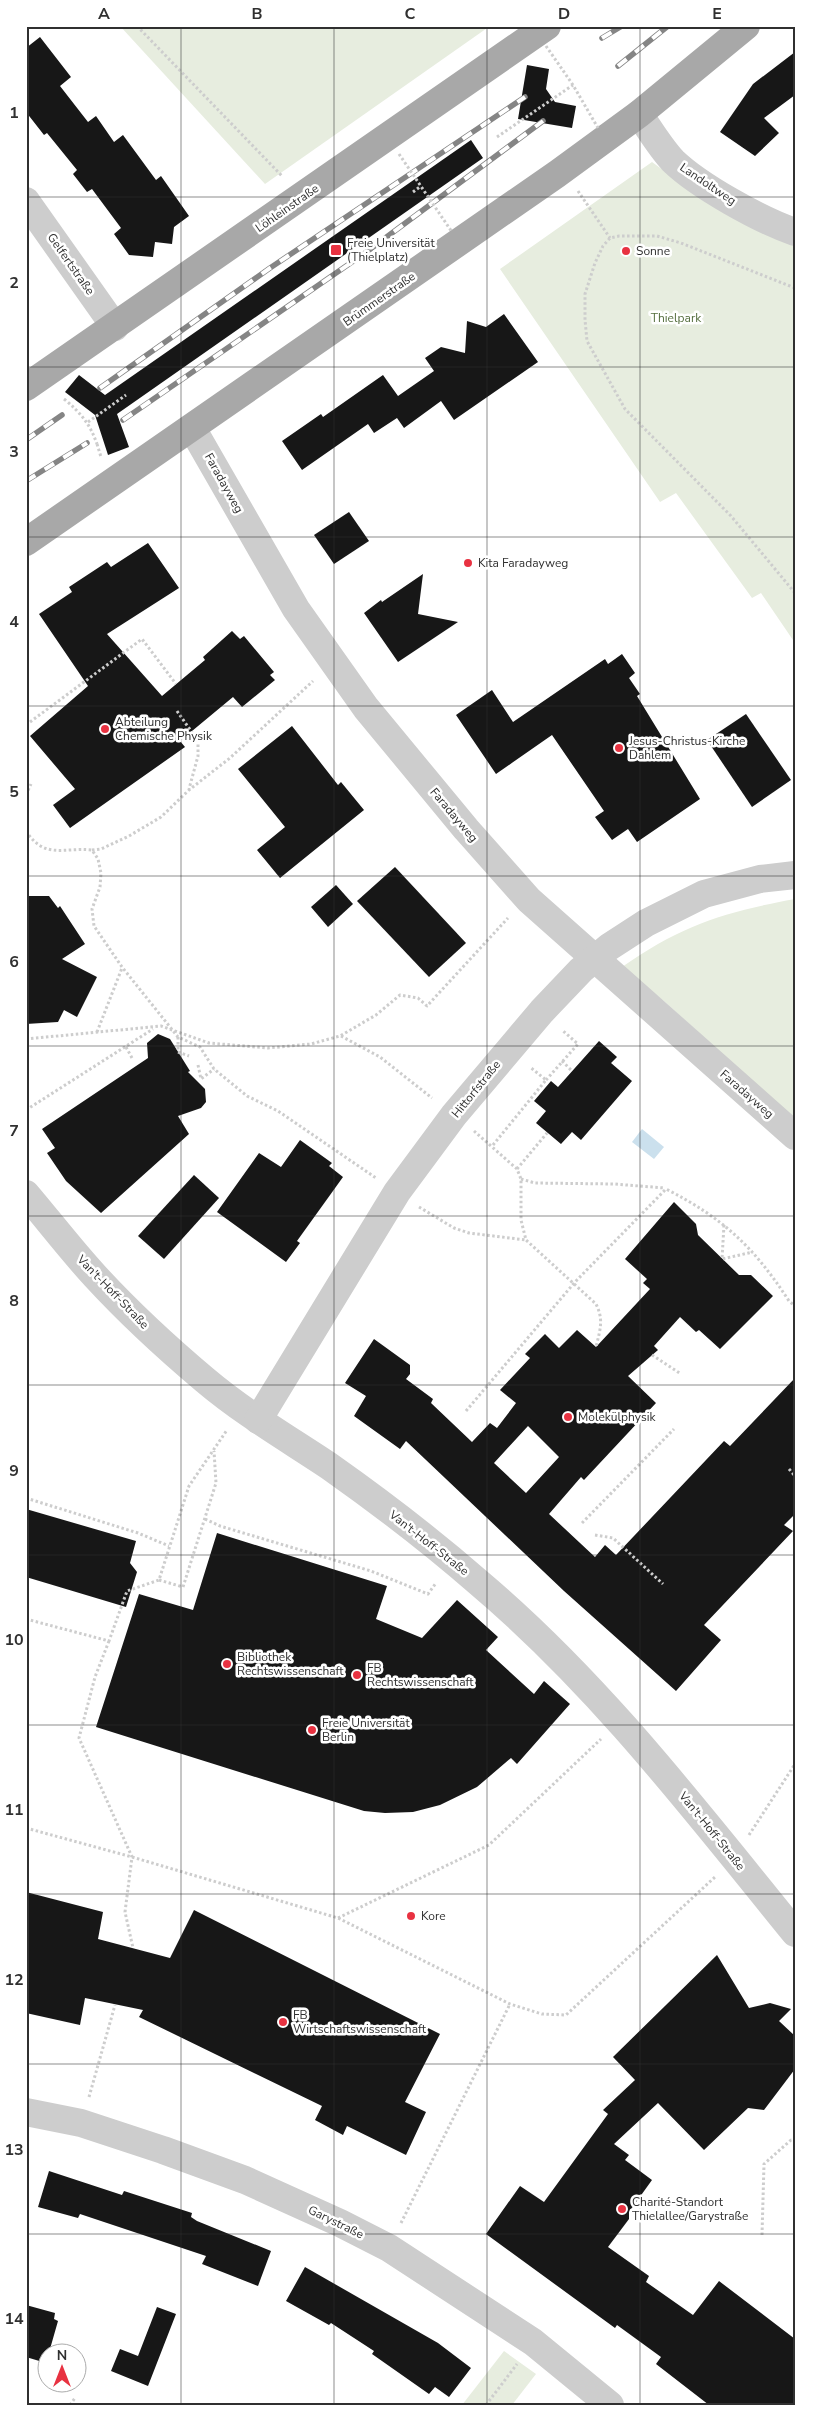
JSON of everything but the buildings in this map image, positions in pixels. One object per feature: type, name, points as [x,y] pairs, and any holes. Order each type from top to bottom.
[{"type":"main road","name":"Brümmerstraße","points":[[26,542],[460,243],[639,114],[746,26]]},
{"type":"main road","name":"Löhleinstraße","points":[[26,387],[546,36]]},
{"type":"street","name":"Landoltweg","points":[[639,114],[661,146],[692,176],[769,223],[795,232]]},
{"type":"street","name":"Gelfertstraße","points":[[26,201],[115,327]]},
{"type":"street","name":"Faradayweg","points":[[192,428],[296,609],[366,708],[466,829],[529,900],[795,1136]]},
{"type":"street","name":"Hittorfstraße","points":[[258,1420],[397,1192],[454,1115],[542,1011],[593,958],[646,923],[704,894],[760,879],[795,875]]},
{"type":"street","name":"Van't-Hoff-Straße","points":[[26,1194],[95,1277],[206,1381],[258,1420],[330,1467],[391,1513],[476,1580],[524,1622],[622,1722],[693,1806],[795,1933]]},
{"type":"street","name":"Garystraße","points":[[26,2112],[81,2123],[163,2150],[246,2180],[340,2223],[389,2248],[533,2342],[610,2405]]},
{"type":"path","points":[[137,26],[284,178]]},
{"type":"path","points":[[546,36],[598,128]]},
{"type":"path","points":[[497,137],[573,85]]},
{"type":"path","points":[[399,154],[452,232]]},
{"type":"path","points":[[413,192],[421,186]]},
{"type":"path","points":[[577,190],[610,238]]},
{"type":"path","points":[[795,288],[681,243],[657,236],[632,235],[610,238],[603,246],[595,263],[585,294],[587,341],[625,409],[731,516],[795,593]]},
{"type":"path","points":[[88,422],[126,395]]},
{"type":"path","points":[[63,398],[82,414],[88,422],[100,453]]},
{"type":"path","points":[[26,725],[142,639],[176,684]]},
{"type":"path","points":[[26,831],[33,841],[44,849],[59,851],[101,849],[129,836],[161,817],[189,790],[230,758],[320,675]]},
{"type":"path","points":[[176,711],[198,741],[198,756],[189,790]]},
{"type":"path","points":[[26,795],[31,784]]},
{"type":"path","points":[[92,850],[98,859],[101,873],[100,887],[92,909],[94,926],[122,967],[173,1029],[178,1037],[178,1052],[189,1056]]},
{"type":"path","points":[[26,1039],[162,1026],[209,1043],[268,1048],[311,1044],[340,1036],[376,1015],[400,995],[418,998],[428,1006],[511,915]]},
{"type":"path","points":[[97,1032],[122,967]]},
{"type":"path","points":[[26,1110],[153,1028]]},
{"type":"path","points":[[493,1145],[578,1044],[560,1028]]},
{"type":"path","points":[[340,1036],[380,1057],[429,1096]]},
{"type":"path","points":[[178,1037],[200,1047],[214,1069],[247,1096],[278,1110],[382,1183]]},
{"type":"path","points":[[126,1047],[132,1058]]},
{"type":"path","points":[[562,1061],[572,1071]]},
{"type":"path","points":[[198,1065],[201,1079],[214,1069]]},
{"type":"path","points":[[529,1065],[546,1080]]},
{"type":"path","points":[[470,1127],[493,1145],[517,1169],[521,1179],[521,1220],[526,1240]]},
{"type":"path","points":[[517,1169],[547,1132]]},
{"type":"path","points":[[521,1179],[535,1183],[614,1184],[666,1188],[708,1212],[724,1224],[754,1252],[788,1301],[795,1306]]},
{"type":"path","points":[[466,1411],[575,1282],[666,1188]]},
{"type":"path","points":[[414,1204],[454,1228],[470,1233],[526,1240],[575,1282],[596,1304],[601,1315],[602,1328],[596,1347]]},
{"type":"path","points":[[724,1224],[722,1259],[754,1252]]},
{"type":"path","points":[[652,1355],[681,1374]]},
{"type":"path","points":[[159,1580],[189,1486],[228,1428]]},
{"type":"path","points":[[582,1522],[674,1429]]},
{"type":"path","points":[[133,1948],[125,1912],[132,1856],[79,1738],[95,1677],[127,1591],[159,1580],[183,1587],[216,1483],[214,1449]]},
{"type":"path","points":[[788,1469],[795,1476]]},
{"type":"path","points":[[26,1498],[138,1533],[169,1546]]},
{"type":"path","points":[[205,1519],[220,1526],[371,1571],[428,1594],[441,1576]]},
{"type":"path","points":[[596,1535],[613,1538],[663,1584]]},
{"type":"path","points":[[26,1619],[109,1642]]},
{"type":"path","points":[[338,1918],[489,1845],[607,1734]]},
{"type":"path","points":[[745,1842],[795,1764]]},
{"type":"path","points":[[26,1828],[132,1856],[338,1918],[510,2004],[542,2014],[566,2015],[721,1871]]},
{"type":"path","points":[[397,2231],[510,2004]]},
{"type":"path","points":[[86,2105],[115,2005]]},
{"type":"path","points":[[762,2235],[764,2164],[791,2140],[795,2140]]},
{"type":"path","points":[[486,2405],[521,2359]]},
{"type":"path","points":[[70,2405],[75,2398]]},
{"type":"green space","points":[[120,26],[490,26],[265,184]]},
{"type":"green space","name":"Thielpark","points":[[652,162],[670,175],[795,243],[795,643],[761,593],[752,598],[676,493],[660,502],[500,269]]},
{"type":"green space","points":[[795,899],[795,1120],[665,1002],[622,967],[664,940],[704,922],[746,909]]},
{"type":"green space","points":[[504,2351],[536,2374],[512,2405],[462,2405]]},
{"type":"water","points":[[642,1129],[664,1147],[654,1159],[632,1142]]},
{"type":"railway","points":[[602,38],[622,26]]},
{"type":"railway","points":[[618,66],[668,26]]},
{"type":"railway","points":[[100,388],[270,268],[525,97]]},
{"type":"railway","points":[[123,420],[365,253],[543,121]]},
{"type":"railway","points":[[26,440],[62,415]]},
{"type":"railway","points":[[26,481],[87,443]]},
{"type":"place","name":"Freie Universität (Thielplatz)","points":[[336,250]]},
{"type":"place","name":"Sonne","points":[[626,251]]},
{"type":"place","name":"Kita Faradayweg","points":[[468,563]]},
{"type":"place","name":"Abteilung Chemische Physik","points":[[105,729]]},
{"type":"place","name":"Jesus-Christus-Kirche Dahlem","points":[[619,748]]},
{"type":"place","name":"Molekülphysik","points":[[568,1417]]},
{"type":"place","name":"Bibliothek Rechtswissenschaft","points":[[227,1664]]},
{"type":"place","name":"FB Rechtswissenschaft","points":[[357,1675]]},
{"type":"place","name":"Freie Universität Berlin","points":[[312,1730]]},
{"type":"place","name":"Kore","points":[[411,1916]]},
{"type":"place","name":"FB Wirtschaftswissenschaft","points":[[283,2022]]},
{"type":"place","name":"Charité-Standort Thielallee/Garystraße","points":[[622,2209]]}]
